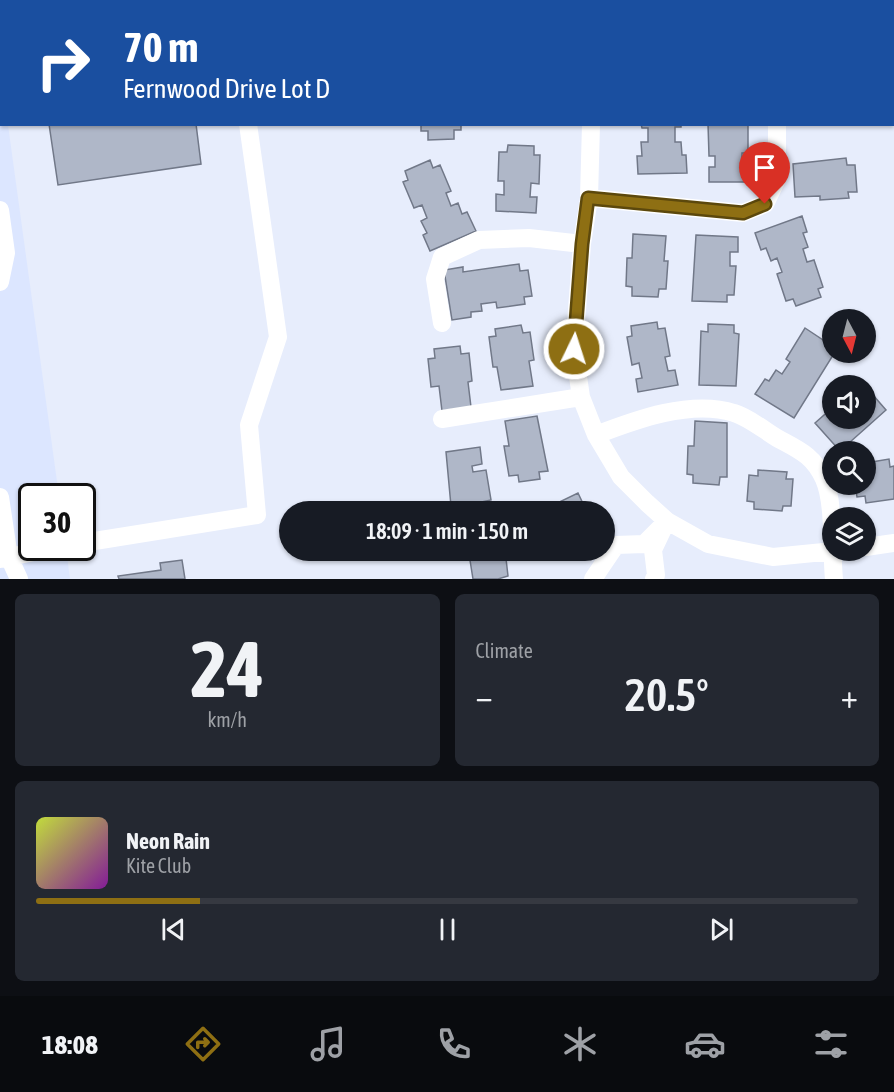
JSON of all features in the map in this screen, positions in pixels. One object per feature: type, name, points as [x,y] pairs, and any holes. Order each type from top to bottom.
[{"type":"street","points":[[96,541],[257,515],[249,425],[278,337],[248,126]]},
{"type":"street","points":[[591,126],[588,198],[574,349],[581,397],[596,435],[621,477],[667,521],[708,544],[773,557],[822,553]]},
{"type":"street","points":[[588,198],[743,213],[765,204],[777,178],[777,126]]},
{"type":"street","points":[[0,210],[6,253],[0,282]]},
{"type":"street","points":[[442,323],[435,279],[442,257],[479,240],[529,238],[582,244]]},
{"type":"street","points":[[442,419],[581,397]]},
{"type":"street","points":[[596,435],[627,423],[696,407],[734,413],[811,457],[825,481],[829,507]]},
{"type":"street","points":[[0,497],[4,558],[19,579]]},
{"type":"street","points":[[593,579],[616,545],[644,544],[667,521]]},
{"type":"street","points":[[654,579],[656,575],[653,550],[667,521]]},
{"type":"street","points":[[876,546],[894,543]]},
{"type":"street","points":[[834,579],[836,561]]},
{"type":"shaded area","points":[[0,126],[8,126],[57,483],[18,483],[18,561],[68,561],[70,579],[0,579]]},
{"type":"building","points":[[49,126],[196,126],[201,164],[58,185]]},
{"type":"building","points":[[421,126],[461,126],[461,130],[454,130],[454,139],[428,140],[428,131],[421,131]]},
{"type":"building","points":[[642,126],[681,126],[675,127],[675,142],[681,142],[682,155],[686,155],[687,173],[638,174],[637,156],[642,156],[641,142],[648,142],[648,128]]},
{"type":"building","points":[[708,126],[748,126],[748,153],[742,153],[742,168],[748,167],[748,182],[709,182],[709,167],[715,167],[715,156],[709,156]]},
{"type":"building","points":[[508,145],[534,146],[534,155],[540,155],[539,184],[531,183],[530,197],[537,197],[536,213],[496,211],[496,194],[504,195],[504,181],[498,181],[499,152],[507,152]]},
{"type":"building","points":[[846,158],[847,165],[855,165],[857,192],[848,192],[849,198],[820,200],[820,196],[795,197],[793,164]]},
{"type":"building","points":[[430,160],[433,168],[440,165],[451,191],[446,193],[451,206],[458,203],[462,214],[467,212],[476,231],[430,251],[423,235],[427,233],[421,221],[427,218],[422,205],[414,208],[403,182],[408,180],[405,171]]},
{"type":"building","points":[[802,216],[807,232],[803,233],[808,247],[803,249],[807,262],[814,260],[823,287],[818,289],[821,297],[796,306],[793,299],[786,301],[777,274],[782,272],[777,258],[771,261],[766,248],[761,250],[755,233]]},
{"type":"building","points":[[633,234],[666,236],[664,261],[668,261],[666,289],[659,289],[658,297],[632,296],[632,287],[626,286],[627,258],[632,258]]},
{"type":"building","points":[[696,235],[738,237],[738,252],[730,252],[730,266],[736,266],[734,295],[727,295],[727,302],[692,301]]},
{"type":"building","points":[[519,264],[520,271],[528,270],[532,296],[524,297],[525,304],[497,308],[496,302],[481,304],[482,311],[471,312],[471,317],[452,320],[444,270],[463,267],[463,272]]},
{"type":"building","points":[[657,322],[658,329],[665,328],[670,356],[665,357],[668,371],[675,370],[678,385],[638,392],[636,379],[642,378],[639,363],[632,365],[627,337],[632,336],[631,326]]},
{"type":"building","points":[[708,324],[734,325],[734,333],[739,334],[736,386],[699,385],[701,331],[708,332]]},
{"type":"building","points":[[521,325],[523,333],[530,332],[534,360],[529,361],[533,386],[501,390],[497,367],[493,367],[489,337],[496,336],[495,329]]},
{"type":"building","points":[[805,328],[822,339],[822,363],[828,363],[794,418],[755,394],[765,379],[769,381],[776,370],[782,374],[790,362],[786,359]]},
{"type":"building","points":[[460,346],[461,354],[469,353],[472,381],[468,382],[471,407],[442,411],[439,386],[431,387],[428,359],[435,358],[434,349]]},
{"type":"building","points":[[876,398],[886,410],[876,419]]},
{"type":"building","points":[[537,416],[548,471],[539,472],[540,479],[519,482],[518,475],[509,476],[504,446],[509,446],[505,421]]},
{"type":"building","points":[[822,417],[822,429],[865,429],[851,441],[831,441],[815,423]]},
{"type":"building","points":[[695,421],[727,423],[727,477],[720,477],[719,485],[693,483],[693,475],[687,474],[688,446],[694,446]]},
{"type":"building","points":[[480,447],[482,464],[472,466],[473,472],[486,470],[491,500],[451,501],[446,452]]},
{"type":"building","points":[[889,459],[890,467],[894,466],[894,499],[866,503],[865,496],[857,497],[857,495],[876,495],[876,461]]},
{"type":"building","points":[[758,470],[787,472],[786,479],[793,479],[791,506],[783,506],[782,511],[754,509],[754,502],[747,501],[749,475],[758,476]]},
{"type":"building","points":[[578,493],[582,501],[561,501]]},
{"type":"building","points":[[182,560],[185,579],[119,579],[118,576],[161,570],[160,563]]},
{"type":"building","points":[[470,561],[506,561],[508,576],[498,579],[473,579]]},
{"type":"route","points":[[574,349],[588,198],[743,213],[765,204]]}]
